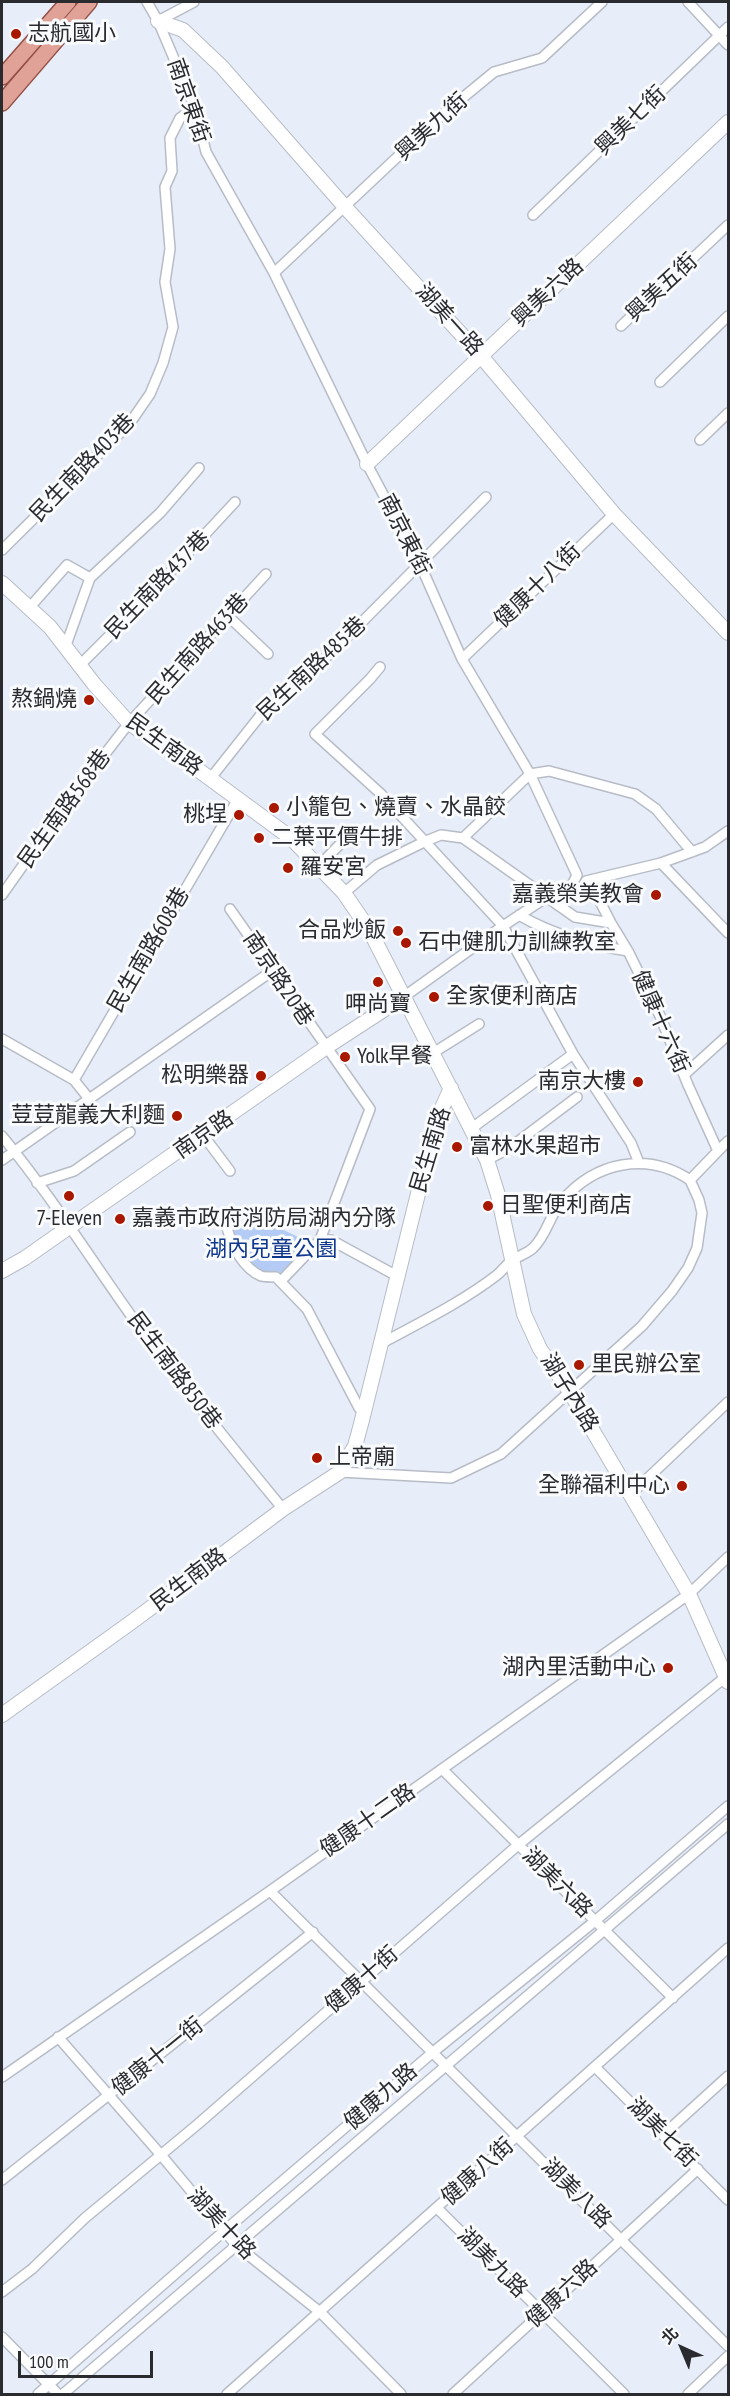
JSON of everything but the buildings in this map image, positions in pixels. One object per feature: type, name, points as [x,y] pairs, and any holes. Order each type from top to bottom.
[{"type":"main road","points":[[2,77],[68,2]]},
{"type":"main road","points":[[2,102],[89,2]]},
{"type":"street","name":"南京東街","points":[[147,2],[158,21],[195,108],[206,152],[274,273],[367,464],[420,564],[462,659],[530,774],[577,875],[575,879]]},
{"type":"street","points":[[158,21],[194,2]]},
{"type":"street","name":"興美九街","points":[[274,273],[443,114],[494,72],[542,57],[602,2]]},
{"type":"street","points":[[688,2],[729,45]]},
{"type":"street","name":"湖美一路","points":[[158,21],[183,30],[222,67],[345,207],[482,356],[614,514],[729,633]]},
{"type":"street","name":"興美七街","points":[[533,215],[729,27]]},
{"type":"street","name":"民生南路403巷","points":[[2,550],[130,423],[150,394],[163,363],[173,327],[165,282],[170,249],[165,187],[172,171],[170,138],[180,118],[195,108]]},
{"type":"street","name":"興美六路","points":[[367,464],[729,122]]},
{"type":"street","name":"興美五街","points":[[621,326],[729,225]]},
{"type":"street","points":[[660,382],[729,316]]},
{"type":"street","points":[[699,440],[729,413]]},
{"type":"street","points":[[65,648],[90,578],[160,513],[199,468]]},
{"type":"street","name":"民生南路485巷","points":[[210,779],[267,707],[280,702],[486,497]]},
{"type":"street","name":"民生南路437巷","points":[[79,666],[136,609],[235,502]]},
{"type":"street","name":"健康十八街","points":[[462,659],[614,514]]},
{"type":"street","points":[[30,607],[68,565],[90,578]]},
{"type":"street","name":"民生南路463巷","points":[[129,723],[266,574]]},
{"type":"street","name":"民生南路","points":[[2,583],[50,627],[79,666],[129,723],[291,838],[344,893],[370,931],[452,1088],[436,1121],[355,1446],[340,1472],[283,1509],[134,1621],[2,1715]]},
{"type":"street","points":[[228,616],[268,654]]},
{"type":"street","points":[[380,667],[315,734],[381,794],[503,926],[573,1054],[631,1143],[639,1163]]},
{"type":"street","name":"民生南路568巷","points":[[2,895],[70,799],[129,723]]},
{"type":"street","points":[[463,838],[530,774],[549,771],[635,794],[656,808],[692,852]]},
{"type":"street","name":"民生南路608巷","points":[[74,1080],[238,799]]},
{"type":"street","points":[[405,996],[519,915],[547,897],[572,885],[575,879],[590,882],[661,863],[705,847],[729,831]]},
{"type":"street","points":[[344,893],[377,865],[441,835],[463,838],[575,916],[611,923]]},
{"type":"street","points":[[318,867],[344,841]]},
{"type":"street","points":[[661,863],[729,933]]},
{"type":"street","name":"健康十六街","points":[[590,882],[660,1016],[718,1151]]},
{"type":"street","name":"南京路20巷","points":[[230,909],[370,1109],[320,1240]]},
{"type":"street","points":[[519,915],[535,925],[575,939],[628,951]]},
{"type":"street","points":[[2,1160],[272,971]]},
{"type":"street","name":"南京路","points":[[2,1271],[72,1227],[326,1048],[405,996]]},
{"type":"street","points":[[433,1053],[479,1024]]},
{"type":"street","points":[[684,1075],[729,1035]]},
{"type":"street","points":[[2,1039],[74,1080],[90,1100]]},
{"type":"street","points":[[472,1128],[573,1054]]},
{"type":"street","name":"湖子內路","points":[[452,1088],[487,1160],[498,1195],[524,1314],[540,1349],[570,1392],[689,1594],[728,1678]]},
{"type":"street","points":[[487,1160],[508,1149],[577,1097]]},
{"type":"street","points":[[37,1182],[74,1172],[130,1132]]},
{"type":"street","points":[[203,1135],[230,1171]]},
{"type":"street","name":"民生南路850巷","points":[[2,1136],[72,1227],[142,1331],[238,1456],[283,1509]]},
{"type":"street","points":[[690,1180],[729,1142]]},
{"type":"street","points":[[340,1472],[451,1478],[501,1454],[642,1326],[688,1268],[697,1248],[702,1213],[690,1180],[665,1166],[626,1163],[608,1168],[583,1182],[561,1201],[534,1247],[511,1261],[499,1274],[464,1298],[382,1343]]},
{"type":"street","points":[[227,1228],[232,1246],[245,1263],[262,1276],[276,1277],[307,1309],[359,1408],[365,1411]]},
{"type":"street","points":[[281,1281],[320,1240],[332,1240],[397,1276]]},
{"type":"street","points":[[631,1494],[729,1402]]},
{"type":"street","name":"健康十二路","points":[[2,2077],[270,1891],[689,1594],[729,1557]]},
{"type":"street","name":"健康十街","points":[[2,2292],[32,2269],[85,2218],[161,2155],[518,1845],[728,1678]]},
{"type":"street","name":"湖美六路","points":[[441,1769],[673,1998]]},
{"type":"street","name":"健康九路","points":[[38,2394],[432,2053],[595,1921],[729,1806]]},
{"type":"street","points":[[63,2394],[729,1824]]},
{"type":"street","name":"湖美八路","points":[[270,1891],[729,2346]]},
{"type":"street","name":"健康十一街","points":[[2,2180],[313,1932]]},
{"type":"street","name":"健康八街","points":[[227,2394],[729,1948]]},
{"type":"street","name":"湖美十路","points":[[58,2037],[110,2095],[237,2247],[320,2312],[401,2394]]},
{"type":"street","name":"湖美七街","points":[[595,2067],[729,2200]]},
{"type":"street","points":[[663,2135],[729,2076]]},
{"type":"street","name":"健康六路","points":[[453,2394],[698,2169]]},
{"type":"street","name":"湖美九路","points":[[436,2208],[624,2394]]},
{"type":"street","points":[[2,2337],[47,2386],[58,2394]]},
{"type":"street","points":[[688,2394],[729,2356]]},
{"type":"green space","name":"湖內兒童公園","points":[[256,1217],[311,1243],[302,1256],[281,1276],[262,1273],[248,1263],[236,1244],[233,1220],[240,1224],[248,1218]]},
{"type":"place","name":"志航國小","points":[[16,34]]},
{"type":"place","name":"熬鍋燒","points":[[89,700]]},
{"type":"place","name":"小籠包、燒賣、水晶餃","points":[[274,808]]},
{"type":"place","name":"桃埕","points":[[239,815]]},
{"type":"place","name":"二葉平價牛排","points":[[259,838]]},
{"type":"place","name":"羅安宮","points":[[288,868]]},
{"type":"place","name":"嘉義榮美教會","points":[[656,895]]},
{"type":"place","name":"合品炒飯","points":[[398,931]]},
{"type":"place","name":"石中健肌力訓練教室","points":[[406,943]]},
{"type":"place","name":"呷尚寶","points":[[378,982]]},
{"type":"place","name":"全家便利商店","points":[[434,997]]},
{"type":"place","name":"Yolk早餐","points":[[345,1057]]},
{"type":"place","name":"松明樂器","points":[[261,1076]]},
{"type":"place","name":"南京大樓","points":[[638,1082]]},
{"type":"place","name":"荳荳龍義大利麵","points":[[177,1116]]},
{"type":"place","name":"富林水果超市","points":[[457,1147]]},
{"type":"place","name":"7-Eleven","points":[[69,1196]]},
{"type":"place","name":"日聖便利商店","points":[[488,1206]]},
{"type":"place","name":"嘉義市政府消防局湖內分隊","points":[[120,1219]]},
{"type":"place","name":"里民辦公室","points":[[579,1365]]},
{"type":"place","name":"上帝廟","points":[[317,1458]]},
{"type":"place","name":"全聯福利中心","points":[[682,1486]]},
{"type":"place","name":"湖內里活動中心","points":[[668,1668]]}]
